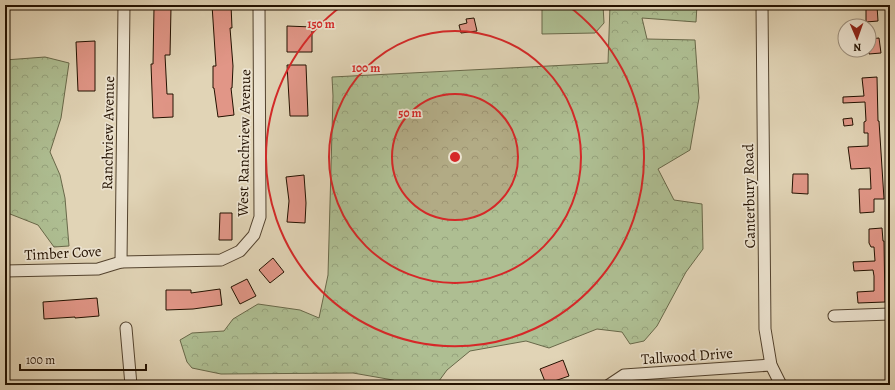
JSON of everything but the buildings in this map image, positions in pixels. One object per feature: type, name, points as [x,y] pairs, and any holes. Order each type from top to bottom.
[{"type":"street","name":"Ranchview Avenue","points":[[121,262],[124,5]]},
{"type":"street","name":"West Ranchview Avenue","points":[[121,262],[221,260],[240,251],[254,235],[260,217],[259,5]]},
{"type":"street","name":"Canterbury Road","points":[[762,5],[765,329],[771,365],[781,385]]},
{"type":"street","name":"Timber Cove","points":[[5,271],[98,269],[121,262]]},
{"type":"street","points":[[834,316],[890,314]]},
{"type":"street","points":[[126,328],[132,385]]},
{"type":"street","name":"Tallwood Drive","points":[[609,385],[624,375],[771,365]]},
{"type":"green space","points":[[542,5],[603,5],[604,23],[595,33],[542,34]]},
{"type":"green space","points":[[610,5],[697,5],[696,22],[642,18],[647,39],[695,40],[699,98],[690,150],[658,169],[674,200],[702,204],[703,249],[686,272],[657,326],[644,341],[630,344],[622,332],[597,329],[549,348],[526,341],[470,351],[447,370],[436,385],[405,385],[393,380],[353,373],[221,374],[192,368],[187,362],[180,340],[192,333],[224,331],[233,319],[258,304],[300,310],[319,318],[328,275],[333,96],[332,77],[608,63]]},
{"type":"green space","points":[[45,57],[69,63],[61,118],[50,152],[60,175],[65,198],[69,246],[54,247],[38,225],[5,212],[5,60]]}]
